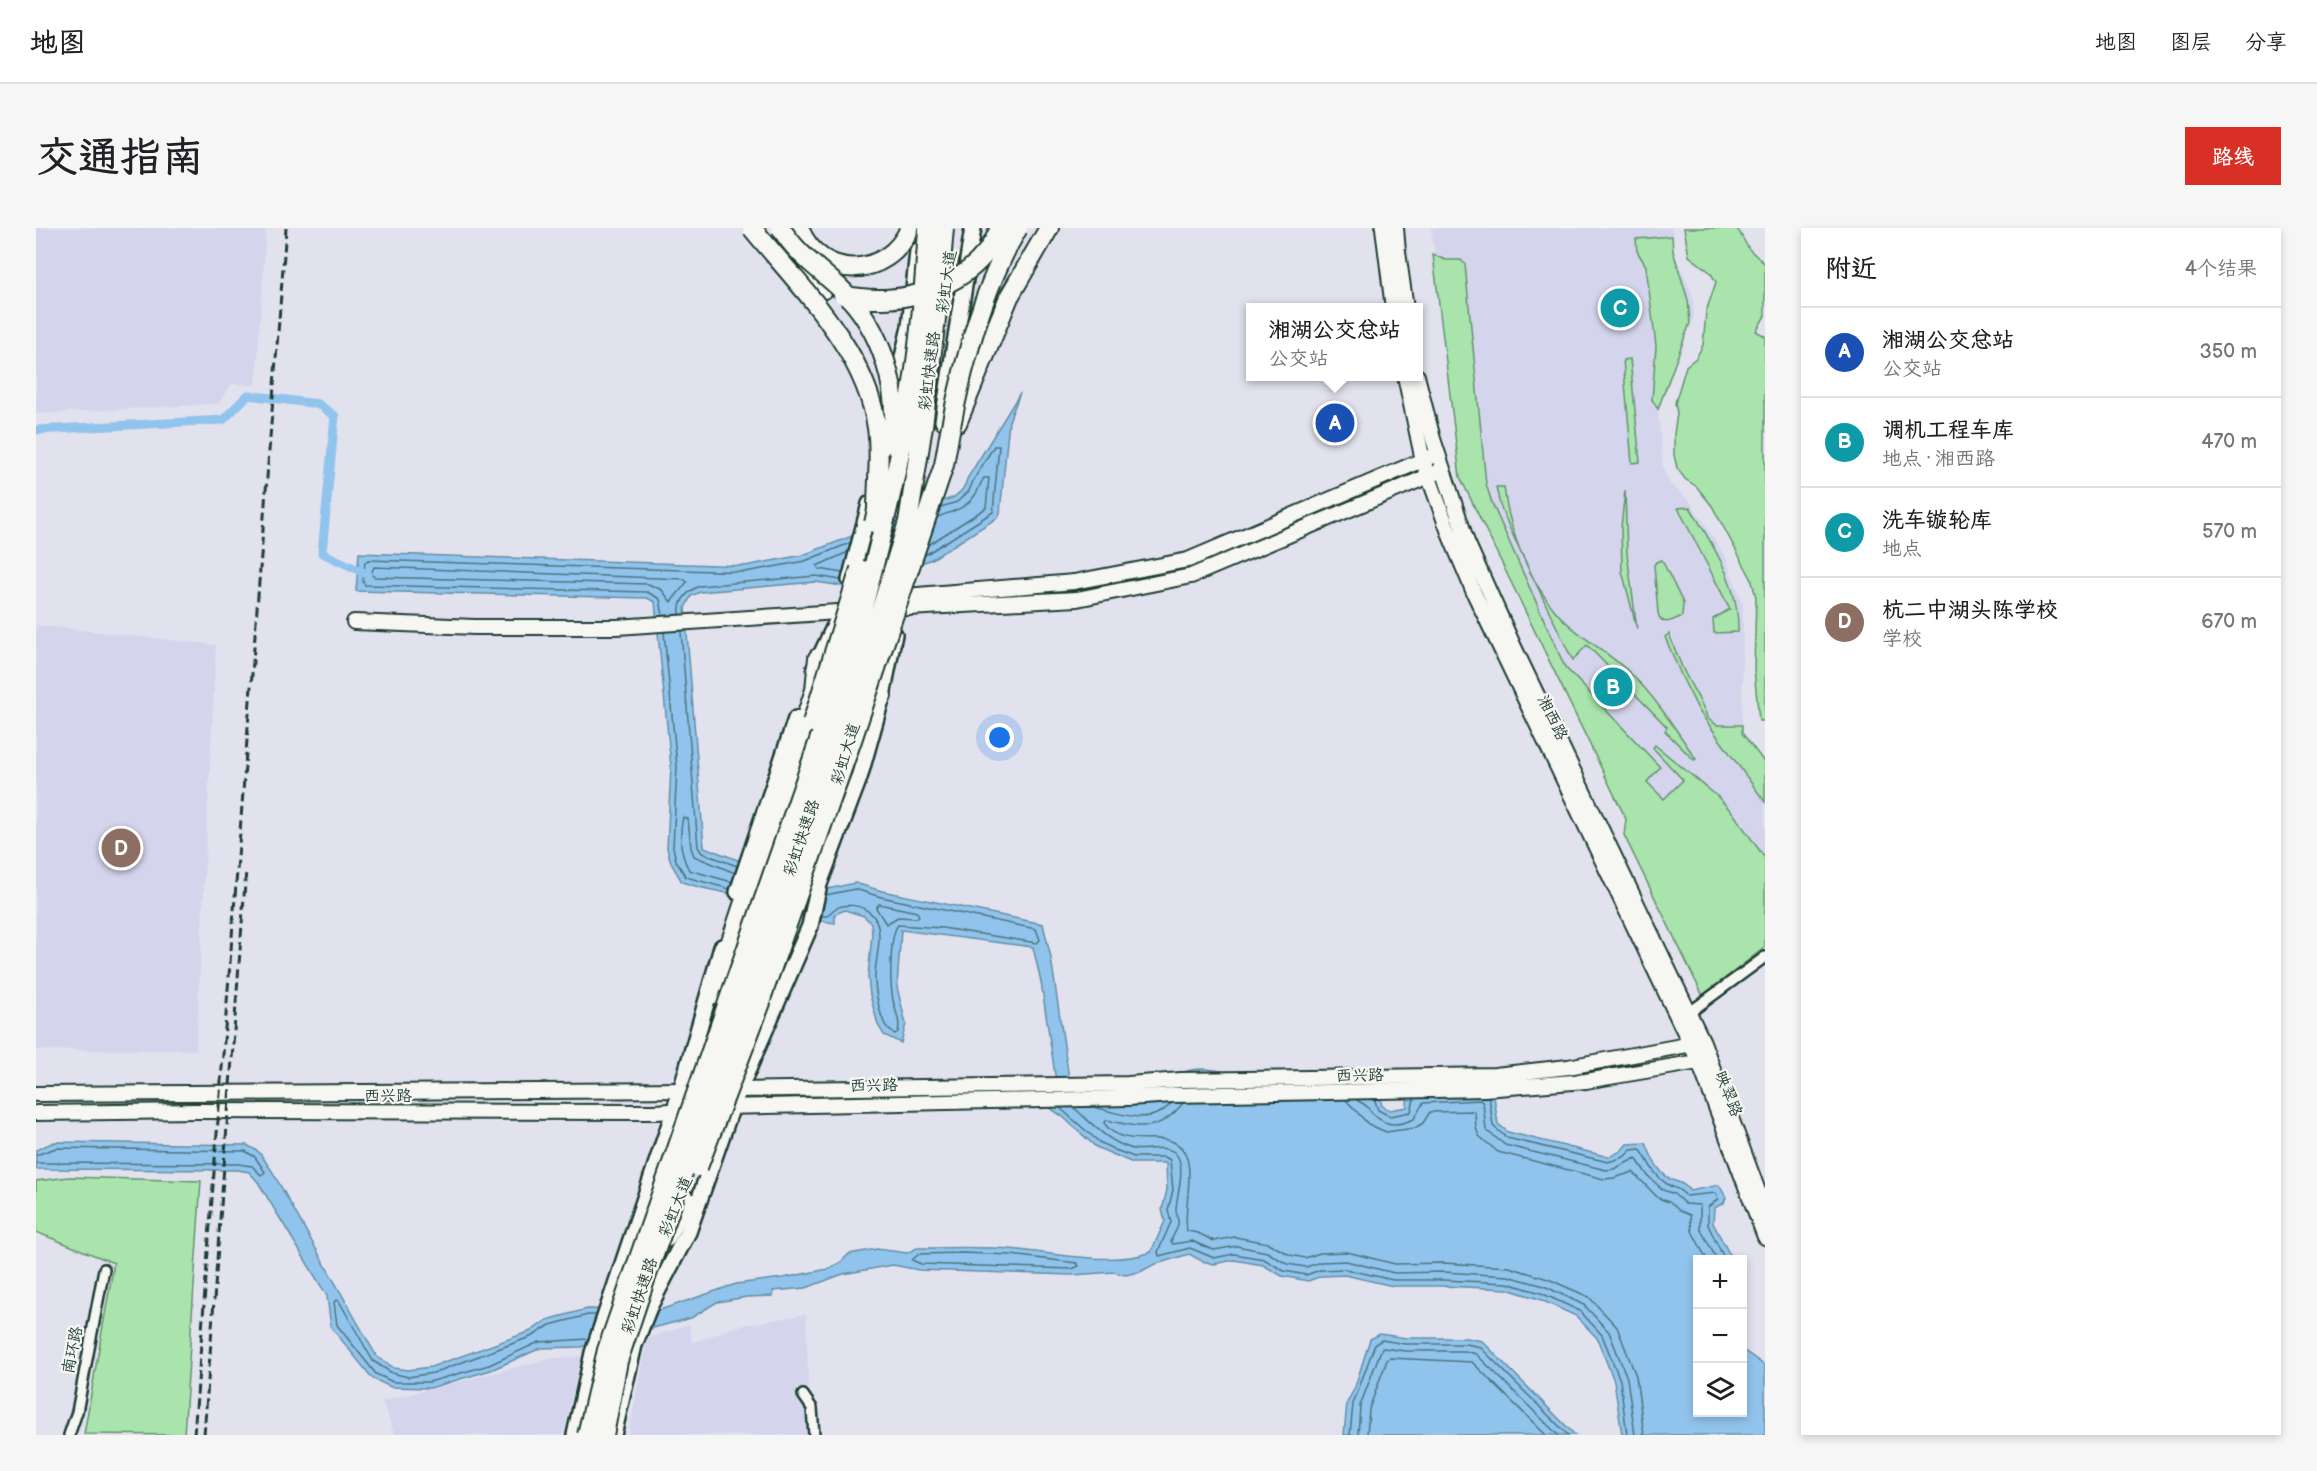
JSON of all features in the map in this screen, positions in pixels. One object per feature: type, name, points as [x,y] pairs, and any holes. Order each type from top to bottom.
[{"type":"highway","points":[[752,228],[843,340],[865,381],[877,428],[872,517]]},
{"type":"highway","points":[[628,1290],[654,1186],[747,925],[834,657],[895,426],[883,351],[852,301],[803,256],[781,228]]},
{"type":"highway","points":[[799,228],[802,237],[818,255],[838,266],[856,267],[884,260],[895,252],[910,228]]},
{"type":"highway","name":"彩虹快速路","points":[[587,1435],[607,1350],[854,640],[883,532],[908,417],[920,327],[928,228]]},
{"type":"highway","name":"彩虹快速路","points":[[604,1435],[628,1290],[870,645],[908,522],[923,426],[944,228]]},
{"type":"highway","points":[[778,259],[804,279],[836,294],[863,298],[906,297],[954,280],[982,259],[1000,228]]},
{"type":"highway","points":[[944,465],[951,423],[978,322],[991,284],[1018,228]]},
{"type":"highway","points":[[628,1290],[686,1200],[757,1010],[852,740],[962,410],[1008,297],[1049,228]]},
{"type":"highway","points":[[721,996],[727,953],[815,690],[818,658]]},
{"type":"highway","points":[[757,1010],[794,935],[866,724],[882,696]]},
{"type":"main road","name":"彩虹大道","points":[[575,1435],[593,1353],[628,1290],[674,1111],[733,908],[765,808],[818,658],[844,602],[872,517],[910,327],[920,228]]},
{"type":"main road","name":"彩虹大道","points":[[613,1435],[634,1345],[649,1307],[688,1232],[732,1106],[810,926],[819,884],[859,778],[882,696],[902,602],[929,497],[953,369],[973,228]]},
{"type":"street","points":[[1383,228],[1392,303]]},
{"type":"street","points":[[1396,228],[1405,303]]},
{"type":"street","name":"湘西路","points":[[1406,381],[1423,461],[1475,595],[1697,1043]]},
{"type":"street","name":"湘西路","points":[[1419,381],[1443,470],[1467,542],[1684,1016]]},
{"type":"street","points":[[902,602],[1074,582],[1188,560],[1438,453]]},
{"type":"street","points":[[354,621],[475,627],[617,627],[692,621],[844,602],[1077,599],[1191,576],[1443,470]]},
{"type":"street","points":[[1684,1016],[1765,957]]},
{"type":"street","name":"西兴路","points":[[36,1094],[681,1090],[1128,1084],[1180,1080],[1484,1075],[1568,1067],[1697,1043]]},
{"type":"street","name":"映翠路","points":[[1697,1043],[1765,1210]]},
{"type":"street","name":"西兴路","points":[[36,1113],[674,1111],[732,1106],[1452,1091],[1586,1081],[1705,1061]]},
{"type":"street","name":"映翠路","points":[[1705,1061],[1765,1238]]},
{"type":"street","name":"南环路","points":[[69,1435],[77,1412],[104,1269]]},
{"type":"street","points":[[803,1395],[812,1408],[814,1435]]},
{"type":"shaded area","points":[[36,228],[266,228],[256,385],[232,384],[218,404],[36,414]]},
{"type":"shaded area","points":[[1431,228],[1672,228],[1673,251],[1693,295],[1694,317],[1658,409],[1663,469],[1670,484],[1690,501],[1725,556],[1743,604],[1742,733],[1765,763],[1765,919],[1626,819],[1512,586],[1460,477]]},
{"type":"shaded area","points":[[36,625],[216,645],[196,1050],[36,1050]]},
{"type":"shaded area","points":[[806,1314],[807,1435],[628,1435],[647,1339],[689,1324],[692,1343],[734,1327]]},
{"type":"shaded area","points":[[581,1356],[563,1435],[395,1435],[382,1401],[549,1359]]},
{"type":"green space","points":[[1684,228],[1737,228],[1749,249],[1765,264],[1765,316],[1756,331],[1765,336],[1765,721],[1759,721],[1754,669],[1756,597],[1751,578],[1712,506],[1697,487],[1685,479],[1677,468],[1674,455],[1677,413],[1675,403],[1686,366],[1696,358],[1703,345],[1706,312],[1716,282],[1710,272],[1689,256]]},
{"type":"green space","points":[[1672,236],[1673,251],[1688,300],[1690,323],[1658,409],[1652,400],[1656,346],[1646,266],[1637,251],[1636,239]]},
{"type":"green space","points":[[1433,255],[1446,260],[1461,260],[1465,264],[1486,484],[1492,503],[1565,667],[1660,767],[1647,782],[1664,799],[1683,780],[1653,748],[1655,745],[1717,796],[1733,813],[1765,858],[1765,947],[1703,996],[1624,835],[1626,819],[1460,477]]},
{"type":"green space","points":[[1630,359],[1640,462],[1632,463],[1623,360]]},
{"type":"green space","points":[[1496,487],[1504,487],[1510,520],[1520,551],[1500,505]]},
{"type":"green space","points":[[1625,490],[1627,553],[1637,629],[1622,571],[1621,528]]},
{"type":"green space","points":[[1690,507],[1716,551],[1730,582],[1735,598],[1738,632],[1714,633],[1713,619],[1730,609],[1678,508]]},
{"type":"green space","points":[[1662,560],[1683,603],[1682,616],[1667,622],[1659,617],[1658,613],[1654,565]]},
{"type":"green space","points":[[1534,579],[1565,622],[1623,667],[1650,694],[1696,759],[1694,760],[1665,731],[1667,727],[1587,645],[1573,660]]},
{"type":"green space","points":[[1669,634],[1682,668],[1707,718],[1717,725],[1742,725],[1742,733],[1765,763],[1765,802],[1699,711],[1665,637]]},
{"type":"green space","points":[[69,1177],[201,1181],[184,1435],[84,1434],[114,1263],[36,1232],[36,1181]]},
{"type":"water","points":[[1020,393],[1009,421],[1000,513],[997,518],[932,559],[855,588],[816,582],[700,592],[691,596],[685,608],[704,847],[805,886],[823,890],[855,883],[882,891],[1043,924],[1051,958],[1070,1085],[1106,1096],[1155,1101],[1175,1077],[1184,1072],[1200,1069],[1263,1077],[1361,1078],[1367,1091],[1380,1096],[1382,1106],[1390,1110],[1407,1107],[1408,1089],[1413,1082],[1420,1081],[1428,1090],[1473,1088],[1476,1079],[1491,1075],[1498,1124],[1508,1132],[1609,1157],[1621,1151],[1627,1144],[1646,1143],[1652,1158],[1665,1176],[1683,1184],[1690,1191],[1719,1185],[1726,1197],[1724,1203],[1714,1208],[1713,1223],[1730,1255],[1693,1255],[1693,1417],[1747,1417],[1747,1353],[1765,1366],[1765,1435],[1622,1435],[1614,1381],[1597,1338],[1576,1316],[1539,1299],[1507,1289],[1393,1286],[1345,1275],[1322,1276],[1308,1281],[1282,1276],[1263,1265],[1234,1260],[1214,1264],[1189,1254],[1153,1265],[1140,1272],[1125,1275],[1114,1272],[1073,1275],[919,1270],[893,1265],[843,1274],[806,1288],[773,1291],[773,1296],[717,1302],[691,1318],[581,1347],[541,1348],[491,1370],[430,1388],[391,1387],[373,1379],[331,1327],[327,1296],[258,1182],[249,1172],[238,1170],[36,1169],[36,1150],[54,1142],[247,1145],[259,1152],[272,1171],[377,1357],[394,1368],[408,1370],[431,1367],[531,1331],[547,1320],[587,1309],[660,1310],[736,1284],[828,1269],[841,1262],[849,1254],[877,1249],[907,1253],[917,1248],[986,1248],[1100,1258],[1136,1256],[1151,1252],[1165,1221],[1162,1210],[1167,1190],[1166,1163],[1133,1163],[1096,1147],[1062,1116],[1042,1103],[1035,1088],[1056,1081],[1041,982],[1033,947],[901,930],[897,987],[906,1024],[901,1043],[884,1035],[878,1025],[868,977],[871,923],[864,916],[845,910],[835,914],[835,923],[824,921],[761,901],[682,882],[671,863],[667,848],[671,767],[655,602],[647,598],[356,591],[359,553],[745,566],[803,555],[954,497],[964,487]]},
{"type":"water","points":[[1380,1334],[1406,1338],[1466,1338],[1482,1341],[1575,1435],[1344,1435],[1347,1403],[1355,1387],[1370,1339]]},
{"type":"waterway","points":[[36,430],[223,420],[248,395],[318,404],[335,416],[322,553],[367,574]]},
{"type":"railway","points":[[194,1435],[286,228]]},
{"type":"railway","points":[[204,1435],[246,870]]},
{"type":"place","name":"洗车镟轮库","points":[[1620,308]]},
{"type":"place","name":"湘湖公交总站","points":[[1335,423]]},
{"type":"place","name":"调机工程车库","points":[[1613,687]]},
{"type":"place","name":"杭二中湖头陈学校","points":[[121,848]]}]
